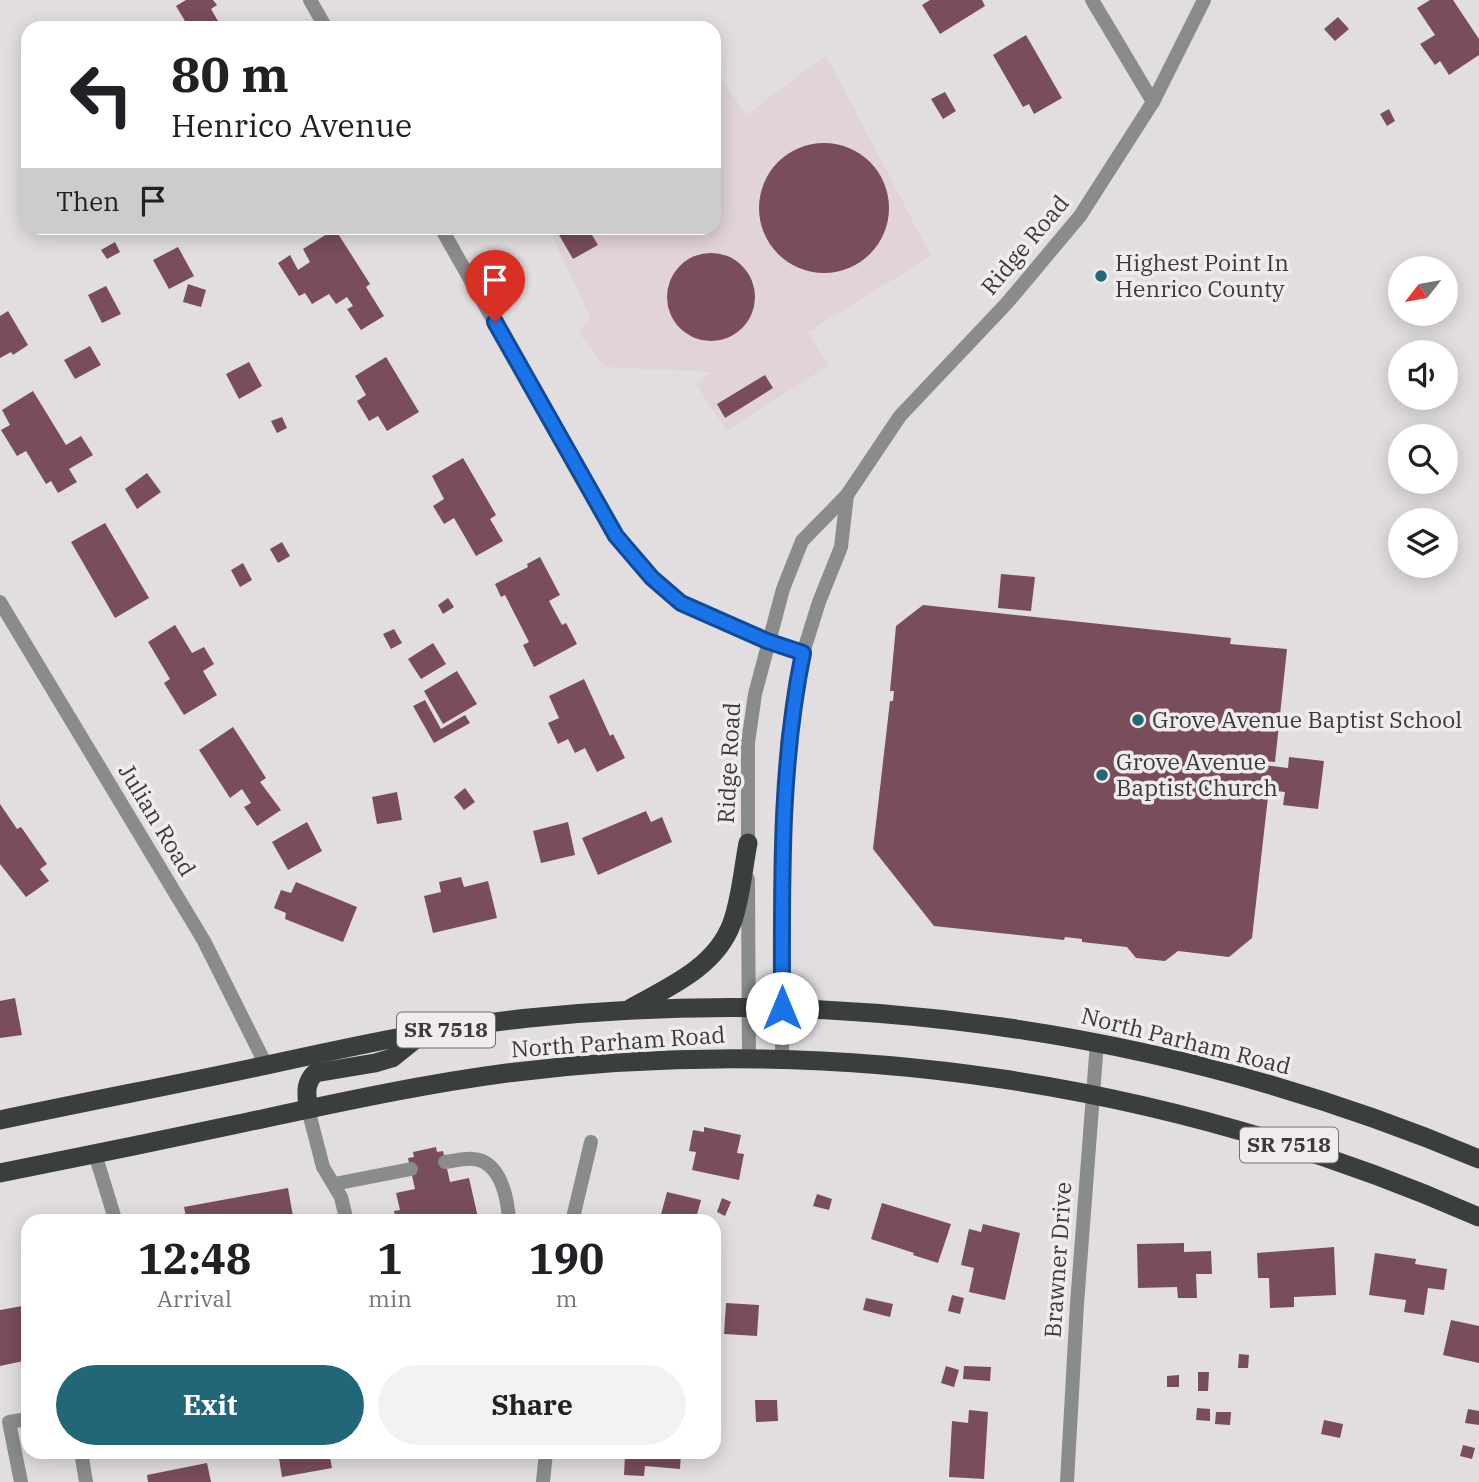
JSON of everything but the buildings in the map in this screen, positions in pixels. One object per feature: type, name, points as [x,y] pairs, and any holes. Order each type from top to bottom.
[{"type":"highway","points":[[628,1010],[682,979],[712,955],[722,942],[736,911],[748,844]]},
{"type":"highway","name":"North Parham Road","points":[[0,1120],[422,1033],[528,1018],[628,1010],[750,1007],[883,1012],[943,1018],[1097,1042],[1163,1056],[1312,1097],[1479,1159]]},
{"type":"highway","points":[[308,1109],[306,1087],[315,1073],[392,1058],[422,1033]]},
{"type":"highway","name":"North Parham Road","points":[[0,1173],[455,1081],[609,1063],[782,1060],[956,1072],[1093,1093],[1220,1124],[1272,1140],[1376,1175],[1479,1217]]},
{"type":"street","points":[[310,0],[322,21]]},
{"type":"street","points":[[1093,0],[1153,102]]},
{"type":"street","name":"Ridge Road","points":[[749,1060],[748,743],[767,641],[802,541],[847,495],[900,416],[1057,246],[1108,174],[1153,102],[1204,0]]},
{"type":"street","points":[[446,235],[616,536],[652,578],[681,603],[767,641],[803,653]]},
{"type":"street","name":"Ridge Road","points":[[782,1060],[788,743],[803,653],[819,602],[841,547],[847,495]]},
{"type":"street","name":"Julian Road","points":[[0,602],[204,941],[266,1065]]},
{"type":"street","name":"Brawner Drive","points":[[1067,1482],[1077,1304],[1097,1042]]},
{"type":"street","points":[[308,1109],[323,1167],[341,1197],[344,1214]]},
{"type":"street","points":[[574,1214],[591,1142]]},
{"type":"street","points":[[95,1154],[114,1214]]},
{"type":"street","points":[[445,1162],[476,1158],[496,1171],[506,1196],[508,1214]]},
{"type":"street","points":[[334,1184],[411,1169]]},
{"type":"street","points":[[21,1420],[9,1422],[21,1482]]},
{"type":"street","points":[[82,1459],[86,1482]]},
{"type":"street","points":[[543,1482],[545,1459]]},
{"type":"shaded area","points":[[826,55],[931,256],[808,332],[829,365],[727,431],[696,384],[713,372],[605,367],[579,333],[591,318],[551,235],[721,235],[721,78],[746,115]]},
{"type":"place","name":"Highest Point In Henrico County","points":[[1101,276]]},
{"type":"place","name":"Grove Avenue Baptist School","points":[[1138,720]]},
{"type":"place","name":"Grove Avenue Baptist Church","points":[[1102,775]]},
{"type":"route","points":[[495,322],[616,536],[652,578],[681,603],[730,626],[803,653],[794,693],[788,743],[782,1008]]}]
